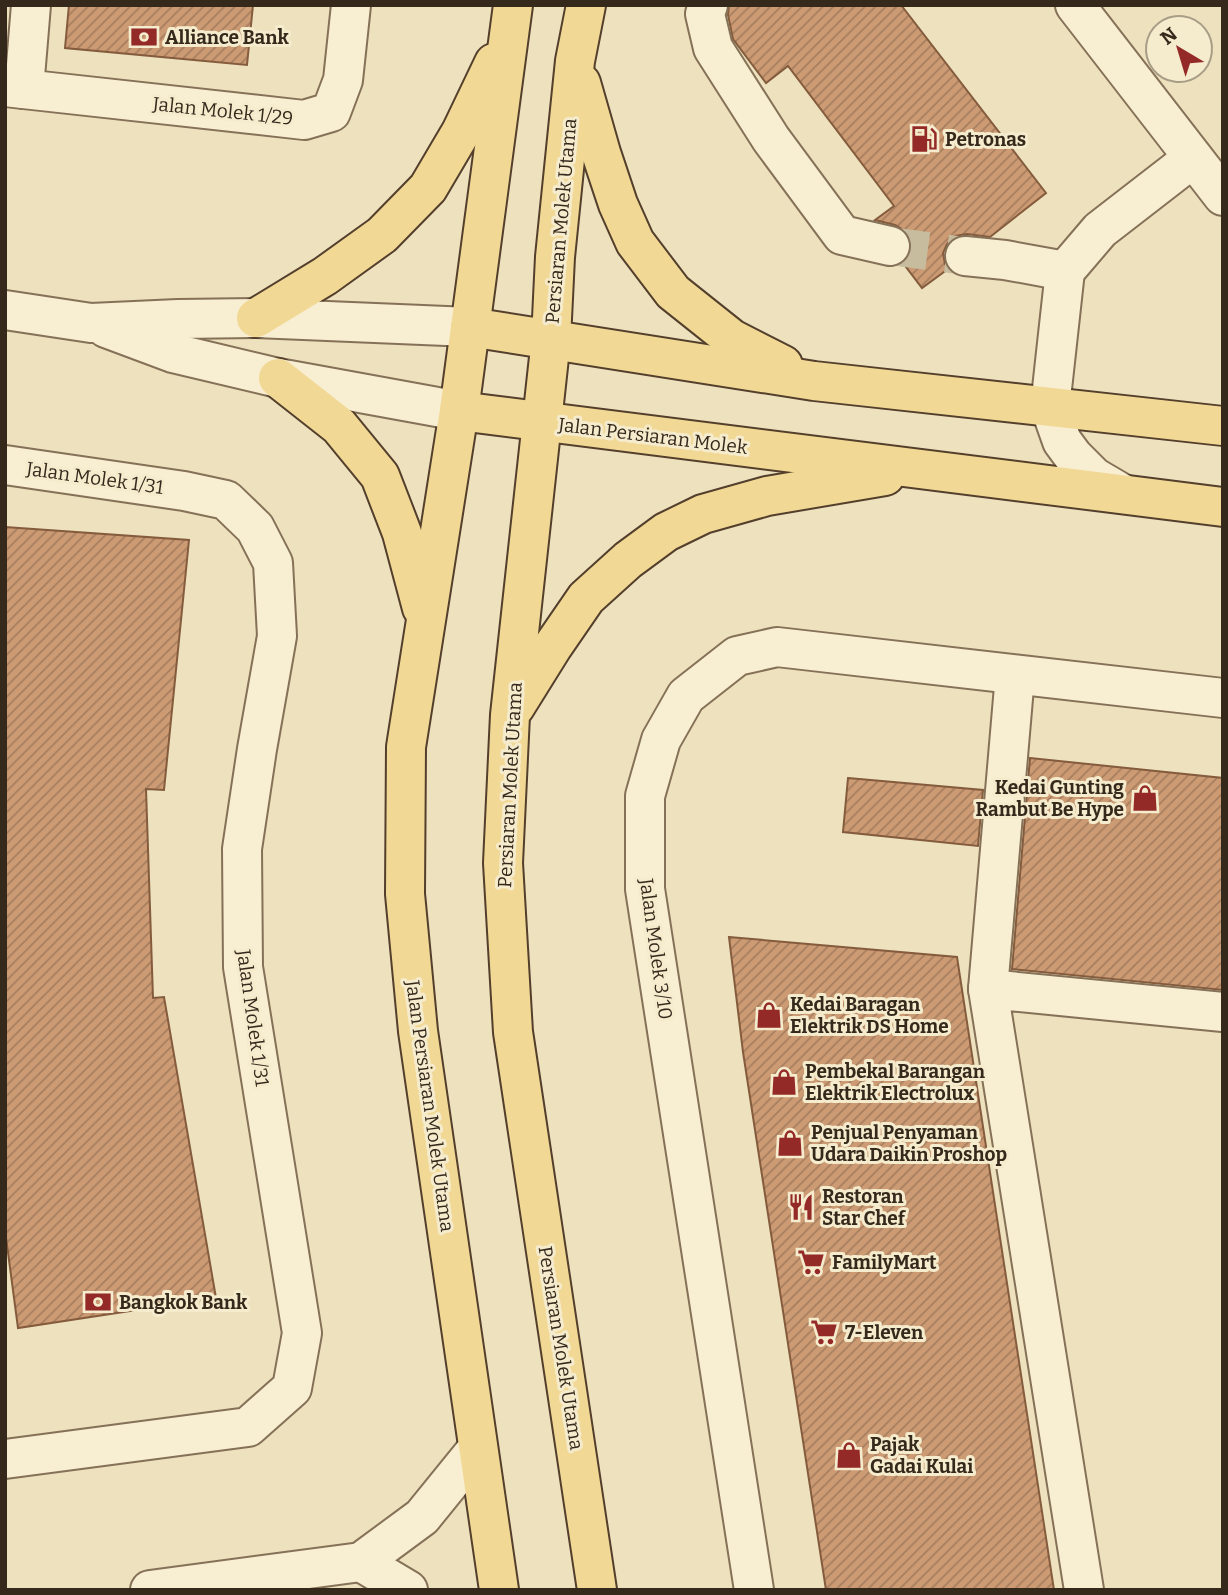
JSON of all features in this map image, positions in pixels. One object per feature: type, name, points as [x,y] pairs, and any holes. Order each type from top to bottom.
[{"type":"main road","points":[[586,5],[575,61],[601,153],[618,204],[635,242],[673,292],[732,339],[814,381]]},
{"type":"main road","points":[[256,318],[325,276],[382,235],[428,188],[461,132],[511,17]]},
{"type":"main road","points":[[425,620],[459,411],[511,17]]},
{"type":"main road","name":"Persiaran Molek Utama","points":[[575,61],[555,257],[551,339],[510,715],[503,863],[513,1032],[597,1590]]},
{"type":"main road","name":"Jalan Persiaran Molek","points":[[470,327],[814,381],[1223,426]]},
{"type":"main road","points":[[278,377],[339,426],[380,477],[402,533],[425,620]]},
{"type":"main road","name":"Jalan Persiaran Molek","points":[[459,411],[1223,507]]},
{"type":"main road","points":[[510,715],[586,598],[628,560],[666,532],[703,514],[767,496],[925,469]]},
{"type":"main road","name":"Jalan Persiaran Molek Utama","points":[[425,620],[406,747],[405,894],[418,1031],[499,1590]]},
{"type":"street","points":[[15,88],[31,5]]},
{"type":"street","name":"Jalan Molek 1/29","points":[[15,88],[304,120],[331,112],[343,80],[351,5]]},
{"type":"street","points":[[708,5],[705,14],[713,48],[771,139],[842,235],[890,246]]},
{"type":"street","points":[[1075,5],[1223,196]]},
{"type":"street","points":[[1123,494],[1094,477],[1073,456],[1062,441],[1050,407],[1065,271],[1100,230],[1193,158]]},
{"type":"street","points":[[965,256],[1065,271]]},
{"type":"street","name":"Jalan Persiaran Molek","points":[[5,310],[91,323],[256,318],[470,327]]},
{"type":"street","name":"Jalan Persiaran Molek","points":[[91,323],[173,353],[278,377],[459,411]]},
{"type":"street","name":"Jalan Molek 1/31","points":[[5,465],[184,491],[226,500],[255,528],[273,563],[277,636],[242,849],[243,967],[302,1333],[292,1388],[248,1427],[6,1452]]},
{"type":"street","name":"Jalan Molek 3/10","points":[[754,1590],[645,889],[645,796],[661,740],[686,696],[737,656],[777,647],[1223,698]]},
{"type":"street","points":[[1015,675],[988,989],[1084,1590]]},
{"type":"street","points":[[988,989],[1223,1012]]},
{"type":"street","points":[[150,1590],[361,1562],[422,1517],[478,1448]]},
{"type":"street","points":[[361,1562],[408,1590]]},
{"type":"building","points":[[69,5],[253,5],[247,65],[65,48]]},
{"type":"building","name":"Petronas","points":[[729,5],[901,5],[1046,193],[990,237],[967,234],[955,236],[943,253],[948,269],[922,288],[903,263],[911,250],[911,239],[895,225],[875,220],[894,206],[788,66],[766,83],[733,39],[728,15]]},
{"type":"building","points":[[5,527],[189,540],[164,790],[146,789],[153,998],[164,997],[216,1298],[18,1328],[5,1230]]},
{"type":"building","points":[[1030,758],[1223,778],[1223,990],[1012,969]]},
{"type":"building","points":[[848,778],[983,790],[978,846],[843,832]]},
{"type":"building","points":[[729,937],[957,957],[1054,1590],[826,1590],[743,1052]]},
{"type":"tunnel","points":[[890,246],[965,256]]},
{"type":"place","name":"Alliance Bank","points":[[144,37]]},
{"type":"place","name":"Petronas","points":[[924,139]]},
{"type":"place","name":"Kedai Gunting Rambut Be Hype","points":[[1145,798]]},
{"type":"place","name":"Kedai Baragan Elektrik DS Home","points":[[769,1015]]},
{"type":"place","name":"Pembekal Barangan Elektrik Electrolux","points":[[784,1082]]},
{"type":"place","name":"Penjual Penyaman Udara Daikin Proshop","points":[[790,1143]]},
{"type":"place","name":"Restoran Star Chef","points":[[801,1207]]},
{"type":"place","name":"FamilyMart","points":[[811,1262]]},
{"type":"place","name":"Bangkok Bank","points":[[98,1302]]},
{"type":"place","name":"7-Eleven","points":[[824,1332]]},
{"type":"place","name":"Pajak Gadai Kulai","points":[[849,1455]]}]
